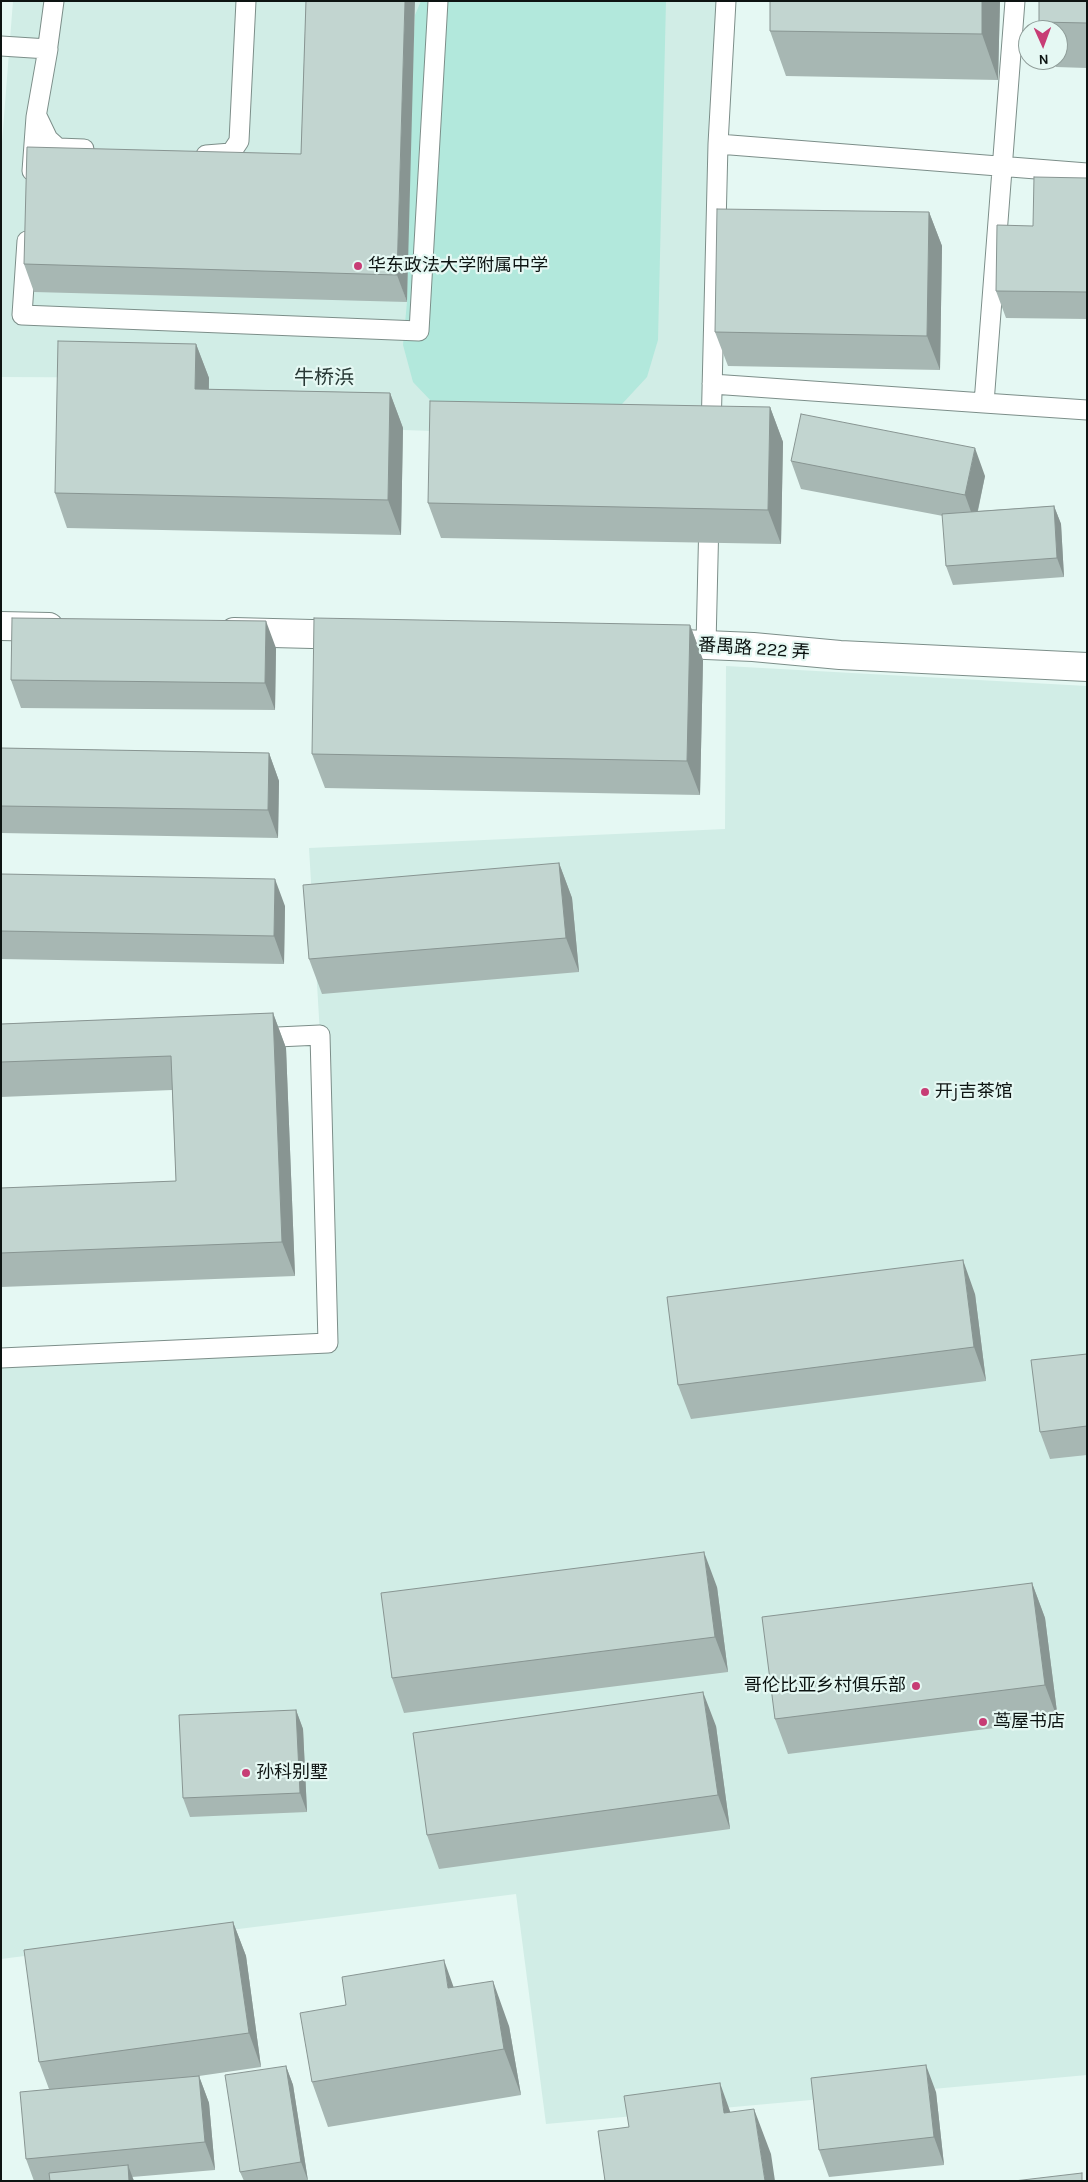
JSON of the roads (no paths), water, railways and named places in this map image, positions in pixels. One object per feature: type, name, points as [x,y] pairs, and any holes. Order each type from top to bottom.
[{"type":"street","points":[[1,626],[71,628]]},
{"type":"street","points":[[211,631],[371,636]]},
{"type":"street","name":"番禺路 222 弄","points":[[631,642],[1087,667]]},
{"type":"lane","points":[[31,186],[36,117],[54,1]]},
{"type":"lane","points":[[187,154],[231,153],[239,141],[246,1]]},
{"type":"lane","points":[[28,226],[22,315],[419,331],[438,1]]},
{"type":"lane","points":[[711,450],[718,144],[726,1]]},
{"type":"lane","points":[[984,403],[1015,1]]},
{"type":"lane","points":[[1,46],[48,49]]},
{"type":"lane","points":[[36,117],[48,139],[58,148],[97,150]]},
{"type":"lane","points":[[718,144],[1087,173]]},
{"type":"lane","points":[[712,384],[1087,410]]},
{"type":"lane","points":[[706,645],[710,499]]},
{"type":"lane","points":[[1,1358],[328,1343],[320,1036],[240,1038]]},
{"type":"place","name":"华东政法大学附属中学","points":[[358,266]]},
{"type":"place","name":"开j吉茶馆","points":[[925,1092]]},
{"type":"place","name":"哥伦比亚乡村俱乐部","points":[[916,1686]]},
{"type":"place","name":"茑屋书店","points":[[983,1722]]},
{"type":"place","name":"孙科别墅","points":[[246,1773]]},
{"type":"district","name":"牛桥浜","points":[[324,378]]}]
